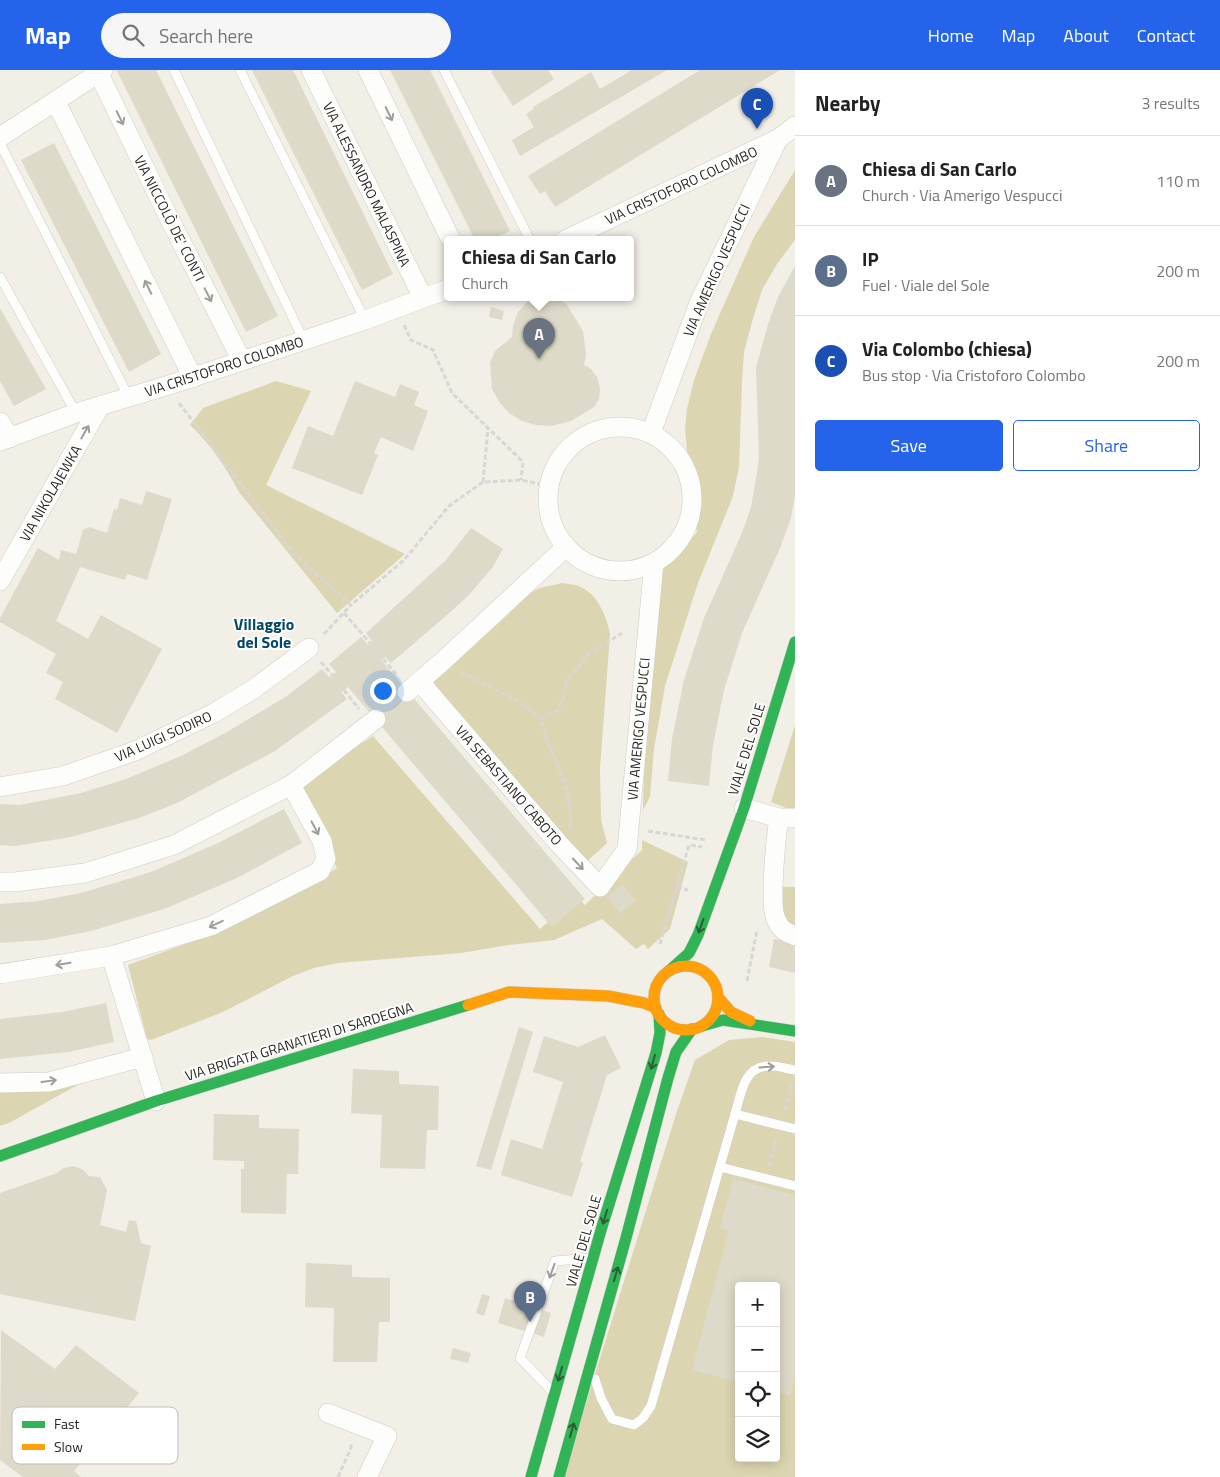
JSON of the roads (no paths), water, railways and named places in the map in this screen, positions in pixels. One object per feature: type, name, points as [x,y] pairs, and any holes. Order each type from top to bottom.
[{"type":"main road","name":"VIALE DEL SOLE","points":[[669,971],[689,952],[698,935],[744,808],[795,642]]},
{"type":"main road","name":"VIALE DEL SOLE","points":[[716,918],[723,863]]},
{"type":"main road","points":[[710,961],[718,997],[724,1008],[733,1014],[770,1027]]},
{"type":"main road","points":[[714,982],[705,972],[693,967],[681,967],[669,971],[661,978],[656,987],[654,1001],[657,1011],[665,1022],[682,1030],[697,1028],[723,1020],[795,1031]]},
{"type":"main road","name":"VIA BRIGATA GRANATIERI DI SARDEGNA","points":[[614,997],[635,996],[656,987]]},
{"type":"main road","name":"VIA BRIGATA GRANATIERI DI SARDEGNA","points":[[0,1156],[156,1101],[509,992],[564,993],[614,997],[647,1003],[657,1011]]},
{"type":"main road","points":[[559,1477],[670,1069],[676,1052],[697,1028],[714,1014],[718,997]]},
{"type":"main road","name":"VIALE DEL SOLE","points":[[531,1477],[593,1258],[656,1053],[660,1034],[657,1011]]},
{"type":"street","name":"VIA ALESSANDRO MALASPINA","points":[[311,70],[423,298]]},
{"type":"street","points":[[368,70],[449,236]]},
{"type":"street","points":[[0,137],[101,72]]},
{"type":"street","name":"VIA NICCOLÒ DE' CONTI","points":[[101,72],[168,216],[242,361]]},
{"type":"street","points":[[56,102],[193,378]]},
{"type":"street","name":"VIA CRISTOFORO COLOMBO","points":[[573,236],[778,139],[795,126]]},
{"type":"street","name":"VIA AMERIGO VESPUCCI","points":[[651,433],[698,303],[778,139]]},
{"type":"street","name":"VIA CRISTOFORO COLOMBO","points":[[5,440],[76,413],[193,378],[365,320],[444,290]]},
{"type":"street","name":"VIA NIKOLAJEWKA","points":[[0,581],[100,406]]},
{"type":"street","points":[[0,422],[5,440]]},
{"type":"street","points":[[630,427],[651,433],[670,446],[684,464],[692,485],[692,509],[686,531],[672,549],[654,563],[631,571],[607,570],[585,562],[566,547],[554,529],[548,508],[549,486],[556,465],[569,447],[587,434],[608,428],[630,427]]},
{"type":"street","name":"VIA SEBASTIANO CABOTO","points":[[566,547],[443,662],[413,687],[600,887]]},
{"type":"street","name":"VIA AMERIGO VESPUCCI","points":[[600,887],[627,848],[654,563]]},
{"type":"street","name":"VIA LUIGI SODIRO","points":[[0,787],[63,776],[135,751],[214,713],[252,690],[309,648]]},
{"type":"street","points":[[0,882],[15,882],[85,873],[174,844],[292,785],[376,719]]},
{"type":"street","points":[[0,974],[112,956],[211,926],[320,871],[326,859],[322,841],[292,785]]},
{"type":"street","points":[[744,808],[787,818],[773,899],[775,917],[783,931],[795,936]]},
{"type":"street","points":[[112,956],[156,1101]]},
{"type":"street","points":[[0,1083],[49,1082],[143,1057]]},
{"type":"street","points":[[328,1413],[387,1436],[366,1477]]},
{"type":"lane","points":[[174,70],[304,340]]},
{"type":"lane","points":[[240,70],[365,320]]},
{"type":"lane","points":[[444,70],[528,236]]},
{"type":"lane","points":[[0,143],[128,396]]},
{"type":"lane","points":[[0,277],[76,413]]},
{"type":"lane","points":[[591,1363],[601,1398],[612,1419],[634,1425],[643,1418],[651,1406],[745,1081],[754,1069],[768,1065],[795,1070]]},
{"type":"lane","points":[[735,1114],[795,1129]]},
{"type":"lane","points":[[720,1167],[795,1186]]},
{"type":"lane","points":[[555,1393],[520,1358],[555,1261],[593,1258]]},
{"type":"place","name":"Via Colombo (chiesa)","points":[[757,129]]},
{"type":"place","name":"Chiesa di San Carlo","points":[[539,359]]},
{"type":"place","name":"IP","points":[[530,1322]]},
{"type":"district","name":"Villaggio del Sole","points":[[264,633]]}]
